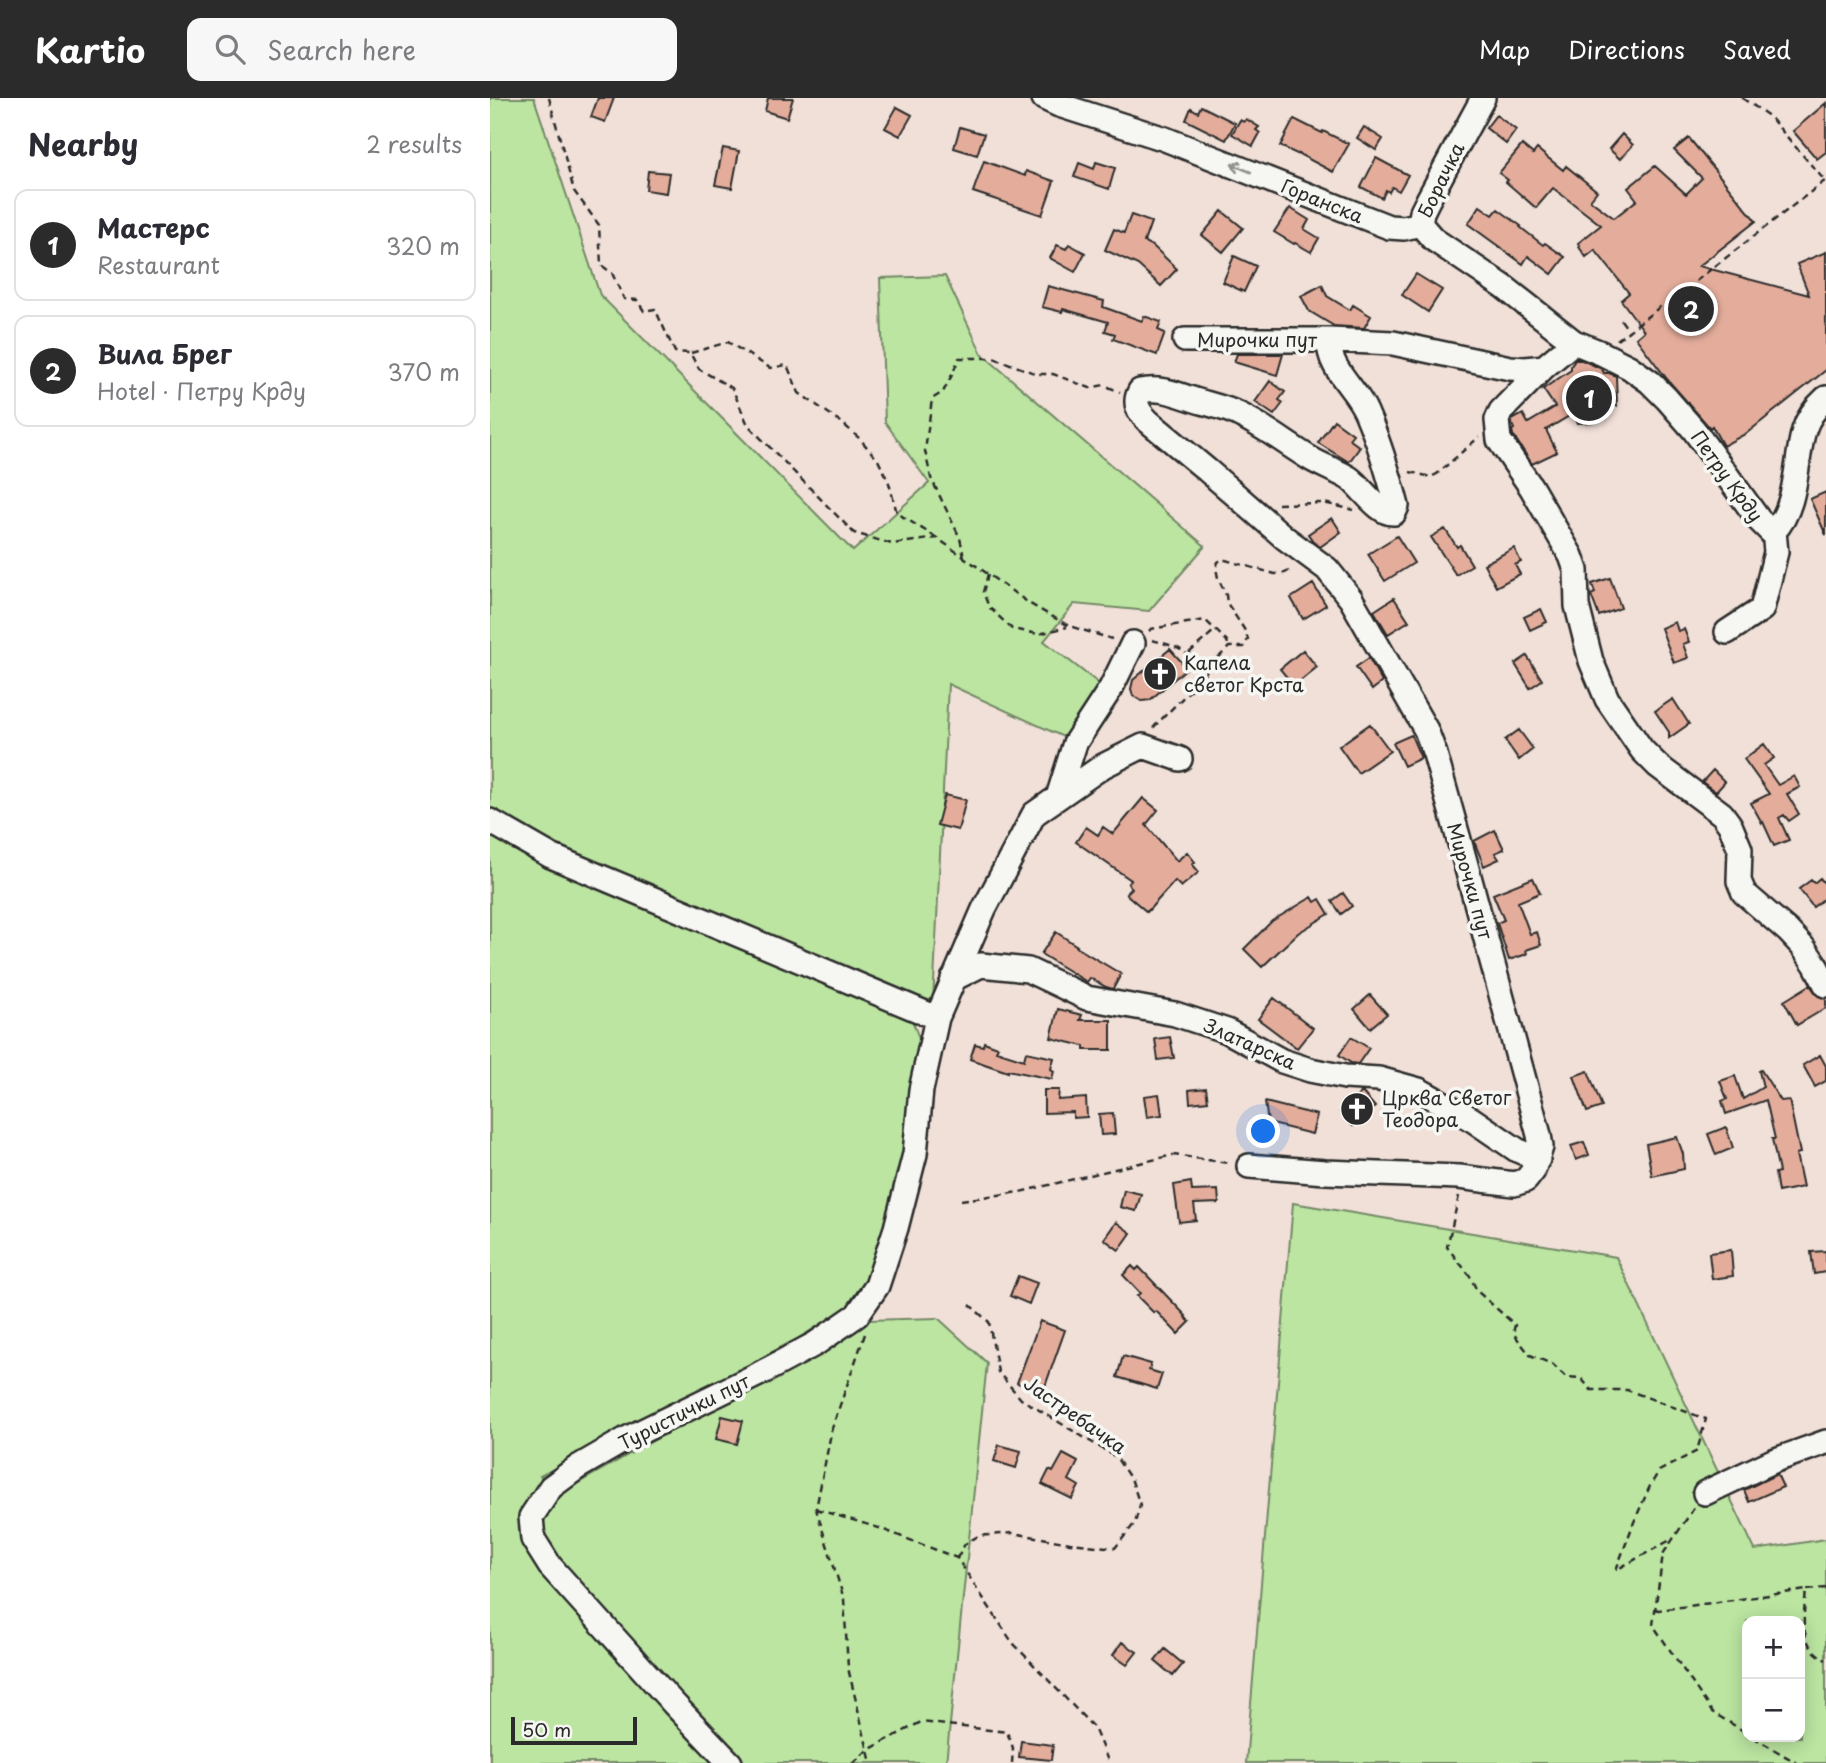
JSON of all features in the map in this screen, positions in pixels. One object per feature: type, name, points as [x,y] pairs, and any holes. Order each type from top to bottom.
[{"type":"street","name":"Горанска","points":[[1044,98],[1059,106],[1165,139],[1390,228],[1420,224]]},
{"type":"street","name":"Борачка","points":[[1420,224],[1428,200],[1483,98]]},
{"type":"street","points":[[1420,224],[1433,239],[1504,287],[1574,342],[1544,367],[1501,411],[1496,430],[1499,440],[1531,487],[1571,556],[1576,570],[1577,606],[1591,661],[1607,699],[1642,750],[1658,766],[1722,814],[1740,849],[1739,881],[1744,893],[1803,947],[1826,985]]},
{"type":"street","name":"Мирочки пут","points":[[1185,340],[1394,342],[1510,369],[1544,367]]},
{"type":"street","name":"Мирочки пут","points":[[1329,340],[1331,360],[1365,409],[1397,510],[1389,514],[1378,506]]},
{"type":"street","name":"Петру Крду","points":[[1574,342],[1629,367],[1650,382],[1694,430],[1766,529],[1774,531],[1781,522],[1789,501],[1809,418],[1826,398]]},
{"type":"street","points":[[1136,398],[1140,391],[1167,390],[1237,413],[1360,486],[1378,506]]},
{"type":"street","name":"Мирочки пут","points":[[1136,398],[1140,413],[1148,421],[1285,538],[1327,569],[1342,586],[1426,730],[1435,754],[1536,1123],[1541,1147],[1538,1159]]},
{"type":"street","points":[[1727,632],[1762,609],[1776,552],[1774,531]]},
{"type":"street","points":[[1058,797],[1075,743],[1143,639]]},
{"type":"street","points":[[1131,752],[1143,746],[1180,759]]},
{"type":"street","name":"Туристички пут","points":[[730,1763],[550,1566],[533,1538],[531,1517],[551,1487],[578,1467],[628,1438],[815,1344],[856,1315],[877,1286],[895,1228],[915,1154],[921,1090],[937,1018],[984,909],[1034,814],[1103,766],[1131,752]]},
{"type":"street","points":[[490,821],[551,856],[937,1018]]},
{"type":"street","name":"Златарска","points":[[953,979],[981,965],[1028,970],[1087,998],[1175,1014],[1227,1031],[1282,1061],[1310,1070],[1345,1077],[1379,1079],[1419,1090],[1471,1118],[1517,1150],[1538,1159]]},
{"type":"street","points":[[1249,1166],[1459,1177],[1514,1184],[1526,1180],[1538,1159]]},
{"type":"street","points":[[1705,1493],[1773,1461],[1826,1442]]},
{"type":"path","points":[[549,98],[574,191],[599,225],[601,265],[612,273],[624,299],[637,300],[644,310],[655,309],[674,352],[690,353],[728,342],[770,368],[787,365],[799,393],[841,422],[878,460],[889,483],[897,513],[1030,604],[1069,626],[1108,638],[1143,639],[1170,645],[1188,653],[1201,679]]},
{"type":"path","points":[[1696,281],[1825,180],[1769,116],[1742,98]]},
{"type":"path","points":[[1601,353],[1661,306]]},
{"type":"path","points":[[1621,320],[1629,331]]},
{"type":"path","points":[[690,353],[699,369],[732,388],[748,425],[854,533],[892,544],[937,538]]},
{"type":"path","points":[[964,557],[960,538],[930,478],[925,451],[932,399],[943,392],[959,358],[995,358],[1037,374],[1053,374],[1090,388],[1104,385],[1136,398]]},
{"type":"path","points":[[1386,469],[1398,469],[1431,477],[1482,435]]},
{"type":"path","points":[[1274,505],[1324,503],[1351,510],[1378,506]]},
{"type":"path","points":[[1131,752],[1229,647],[1244,647],[1248,639],[1227,603],[1218,578],[1218,562],[1222,559],[1275,575],[1285,573],[1294,568],[1287,552],[1285,538]]},
{"type":"path","points":[[988,574],[983,592],[989,607],[1012,629],[1039,634],[1069,626]]},
{"type":"path","points":[[1143,639],[1151,629],[1205,620],[1227,641],[1229,647]]},
{"type":"path","points":[[1188,653],[1215,629]]},
{"type":"path","points":[[961,1200],[1020,1192],[1173,1155],[1249,1166]]},
{"type":"path","points":[[1459,1177],[1459,1197],[1447,1248],[1470,1276],[1477,1292],[1514,1325],[1514,1334],[1531,1355],[1552,1364],[1566,1377],[1581,1378],[1591,1390],[1627,1390],[1706,1419],[1697,1451],[1659,1471],[1616,1570],[1674,1538]]},
{"type":"path","name":"Јастребачка","points":[[957,1558],[965,1544],[978,1536],[1013,1533],[1115,1548],[1135,1523],[1140,1505],[1132,1481],[1116,1457],[1021,1399],[998,1372],[989,1322],[970,1305]]},
{"type":"path","points":[[867,1325],[832,1428],[816,1508],[844,1599],[848,1668],[871,1763]]},
{"type":"path","points":[[1705,1493],[1663,1554],[1653,1625],[1712,1712],[1742,1730]]},
{"type":"path","points":[[816,1508],[879,1528],[957,1558],[1012,1642],[1094,1728],[1109,1763]]},
{"type":"path","points":[[1655,1609],[1826,1588]]},
{"type":"path","points":[[1806,1590],[1803,1630],[1814,1654],[1826,1660]]},
{"type":"path","points":[[853,1763],[868,1750],[921,1722],[1007,1732],[1013,1748],[1012,1763]]},
{"type":"path","points":[[1761,1742],[1797,1763]]},
{"type":"green space","points":[[490,98],[534,98],[600,295],[853,551],[929,483],[885,422],[880,278],[945,276],[982,354],[1205,546],[1149,611],[1074,604],[1044,641],[1102,686],[1070,740],[948,684],[933,1004],[909,1012],[920,1041],[900,1180],[871,1272],[847,1308],[794,1341],[540,1476],[557,1495],[867,1320],[938,1318],[987,1363],[946,1763],[490,1763]]},
{"type":"green space","points":[[1293,1203],[1616,1257],[1755,1550],[1826,1539],[1826,1763],[1246,1763]]},
{"type":"building","points":[[598,98],[614,98],[605,122],[591,117]]},
{"type":"building","points":[[768,98],[793,98],[787,118],[765,111]]},
{"type":"building","points":[[1826,103],[1826,152],[1817,159],[1793,131]]},
{"type":"building","points":[[1201,106],[1235,123],[1226,140],[1186,120],[1191,108],[1198,112]]},
{"type":"building","points":[[897,107],[912,115],[900,136],[885,128]]},
{"type":"building","points":[[1496,115],[1516,130],[1506,144],[1486,128]]},
{"type":"building","points":[[1246,119],[1259,127],[1256,130],[1260,133],[1253,146],[1232,134],[1240,120],[1244,122]]},
{"type":"building","points":[[1294,119],[1349,144],[1333,172],[1280,146]]},
{"type":"building","points":[[960,127],[984,134],[977,155],[954,148]]},
{"type":"building","points":[[1364,127],[1383,139],[1376,150],[1357,138]]},
{"type":"building","points":[[1622,134],[1633,145],[1620,159],[1609,149]]},
{"type":"building","points":[[1689,138],[1756,221],[1699,266],[1809,295],[1797,264],[1826,252],[1826,370],[1747,433],[1723,446],[1712,426],[1710,428],[1667,379],[1636,338],[1644,331],[1621,300],[1629,293],[1595,250],[1586,257],[1579,247],[1578,243],[1601,225],[1553,188],[1536,208],[1499,173],[1522,145],[1533,154],[1537,149],[1563,170],[1566,166],[1597,191],[1590,200],[1614,218],[1637,200],[1628,188],[1655,166],[1686,194],[1702,178],[1674,150]]},
{"type":"building","points":[[723,148],[739,151],[732,188],[715,185]]},
{"type":"building","points":[[1376,158],[1408,175],[1399,191],[1392,187],[1389,192],[1386,190],[1382,198],[1361,187]]},
{"type":"building","points":[[984,161],[1025,176],[1026,171],[1054,181],[1042,215],[973,192]]},
{"type":"building","points":[[1096,162],[1115,168],[1109,189],[1074,177],[1079,163],[1094,169]]},
{"type":"building","points":[[648,171],[669,173],[666,193],[646,190]]},
{"type":"building","points":[[1480,206],[1493,215],[1498,209],[1543,245],[1545,243],[1565,257],[1552,274],[1528,256],[1523,264],[1468,224]]},
{"type":"building","points":[[1290,208],[1309,220],[1304,229],[1319,238],[1311,252],[1274,232]]},
{"type":"building","points":[[1222,211],[1243,228],[1223,252],[1202,235]]},
{"type":"building","points":[[1131,215],[1151,222],[1144,242],[1153,246],[1177,269],[1161,286],[1138,265],[1105,250],[1114,229],[1124,233]]},
{"type":"building","points":[[1069,244],[1085,253],[1075,272],[1050,258],[1057,245],[1066,249]]},
{"type":"building","points":[[1234,256],[1256,266],[1244,292],[1223,282]]},
{"type":"building","points":[[1416,274],[1442,290],[1428,312],[1402,295]]},
{"type":"building","points":[[1322,285],[1327,296],[1350,310],[1353,305],[1371,316],[1364,328],[1334,326],[1309,311],[1301,296]]},
{"type":"building","points":[[1048,286],[1104,301],[1103,307],[1142,321],[1144,316],[1161,322],[1158,330],[1165,333],[1157,355],[1113,339],[1115,334],[1105,331],[1108,322],[1063,309],[1062,312],[1042,307]]},
{"type":"building","points":[[1237,354],[1283,354],[1277,375],[1234,362]]},
{"type":"building","points":[[1575,360],[1582,360],[1602,369],[1604,373],[1616,376],[1617,406],[1606,406],[1606,419],[1577,423],[1576,412],[1546,430],[1557,452],[1532,464],[1513,435],[1511,422],[1523,414],[1528,423],[1555,407],[1543,389],[1571,370]]},
{"type":"building","points":[[1270,381],[1285,392],[1279,400],[1283,403],[1274,415],[1255,402]]},
{"type":"building","points":[[1334,420],[1353,434],[1349,439],[1360,447],[1349,462],[1318,443]]},
{"type":"building","points":[[1826,492],[1826,535],[1810,499]]},
{"type":"building","points":[[1332,518],[1341,532],[1320,547],[1308,534]]},
{"type":"building","points":[[1445,529],[1457,547],[1460,545],[1472,565],[1456,575],[1431,537]]},
{"type":"building","points":[[1397,536],[1414,563],[1385,581],[1368,554]]},
{"type":"building","points":[[1514,548],[1521,562],[1515,565],[1520,574],[1496,587],[1484,564]]},
{"type":"building","points":[[1610,578],[1621,608],[1599,616],[1591,595],[1595,593],[1592,584]]},
{"type":"building","points":[[1313,584],[1326,605],[1303,619],[1291,598]]},
{"type":"building","points":[[1394,598],[1409,621],[1388,634],[1374,611]]},
{"type":"building","points":[[1541,609],[1547,622],[1530,630],[1524,617]]},
{"type":"building","points":[[1675,622],[1678,631],[1684,629],[1689,642],[1683,644],[1688,658],[1674,663],[1661,628]]},
{"type":"building","name":"Капела светог Крста","points":[[1170,649],[1187,668],[1150,700],[1142,701],[1133,696],[1133,680]]},
{"type":"building","points":[[1303,650],[1317,667],[1294,686],[1280,669]]},
{"type":"building","points":[[1527,656],[1542,680],[1530,688],[1515,664]]},
{"type":"building","points":[[1369,658],[1382,682],[1372,690],[1356,667]]},
{"type":"building","points":[[1673,699],[1689,724],[1669,738],[1669,732],[1655,711]]},
{"type":"building","points":[[1370,724],[1390,751],[1358,773],[1339,746]]},
{"type":"building","points":[[1519,730],[1533,749],[1519,760],[1505,740]]},
{"type":"building","points":[[1411,735],[1421,758],[1404,766],[1393,743]]},
{"type":"building","points":[[1764,744],[1774,758],[1764,765],[1778,785],[1794,776],[1800,787],[1787,794],[1799,814],[1789,821],[1784,815],[1779,818],[1789,840],[1774,846],[1751,803],[1769,794],[1744,759]]},
{"type":"building","points":[[1713,770],[1725,782],[1716,792],[1702,782]]},
{"type":"building","points":[[945,795],[966,800],[958,830],[937,825]]},
{"type":"building","points":[[1143,798],[1158,810],[1146,825],[1177,861],[1187,852],[1199,872],[1181,887],[1175,881],[1147,912],[1126,894],[1132,888],[1128,884],[1131,880],[1076,842],[1086,827],[1098,835],[1103,827],[1113,834]]},
{"type":"building","points":[[1495,830],[1504,849],[1495,853],[1499,859],[1484,866],[1474,841]]},
{"type":"building","points":[[1533,878],[1540,893],[1518,902],[1530,934],[1537,932],[1541,945],[1526,950],[1527,954],[1509,960],[1497,923],[1504,920],[1493,894]]},
{"type":"building","points":[[1820,878],[1826,885],[1826,897],[1813,907],[1799,889],[1811,880],[1814,883]]},
{"type":"building","points":[[1343,893],[1352,906],[1341,914],[1332,901]]},
{"type":"building","points":[[1312,897],[1315,902],[1320,899],[1329,914],[1298,933],[1262,967],[1244,949],[1272,921]]},
{"type":"building","points":[[1056,932],[1121,974],[1113,989],[1090,978],[1087,982],[1041,954]]},
{"type":"building","points":[[1810,985],[1818,996],[1826,999],[1826,1008],[1797,1025],[1784,1001]]},
{"type":"building","points":[[1370,995],[1387,1014],[1370,1028],[1354,1009]]},
{"type":"building","points":[[1274,998],[1313,1028],[1297,1048],[1258,1019]]},
{"type":"building","points":[[1058,1009],[1082,1015],[1080,1020],[1111,1020],[1111,1050],[1084,1050],[1084,1046],[1051,1038]]},
{"type":"building","points":[[1170,1037],[1174,1058],[1158,1060],[1155,1039]]},
{"type":"building","points":[[1351,1037],[1369,1048],[1358,1064],[1339,1055]]},
{"type":"building","points":[[984,1042],[998,1047],[996,1051],[1024,1060],[1026,1052],[1054,1058],[1052,1079],[1008,1072],[970,1059],[975,1044],[983,1046]]},
{"type":"building","points":[[1820,1055],[1826,1066],[1826,1081],[1815,1087],[1803,1065]]},
{"type":"building","points":[[1761,1070],[1781,1101],[1789,1100],[1800,1153],[1796,1154],[1803,1187],[1778,1192],[1775,1173],[1779,1172],[1772,1139],[1775,1139],[1766,1100],[1726,1114],[1722,1101],[1727,1099],[1720,1081],[1735,1076],[1743,1099],[1763,1087],[1759,1071]]},
{"type":"building","points":[[1588,1071],[1602,1107],[1587,1112],[1574,1076]]},
{"type":"building","points":[[1206,1088],[1208,1101],[1190,1103],[1189,1090]]},
{"type":"building","points":[[1044,1090],[1059,1090],[1058,1100],[1086,1098],[1087,1117],[1073,1118],[1073,1112],[1044,1113]]},
{"type":"building","name":"Црква Светог Теодора","points":[[1362,1092],[1375,1107],[1353,1126],[1340,1112]]},
{"type":"building","points":[[1159,1094],[1162,1115],[1147,1117],[1144,1096]]},
{"type":"building","points":[[1265,1102],[1317,1115],[1312,1134],[1268,1123]]},
{"type":"building","points":[[1113,1113],[1115,1134],[1101,1135],[1099,1114]]},
{"type":"building","points":[[1726,1127],[1733,1148],[1716,1155],[1708,1134]]},
{"type":"building","points":[[1677,1137],[1683,1154],[1684,1169],[1652,1176],[1646,1144]]},
{"type":"building","points":[[1584,1142],[1589,1155],[1576,1160],[1571,1146]]},
{"type":"building","points":[[1191,1182],[1192,1191],[1218,1190],[1219,1203],[1194,1204],[1196,1220],[1179,1222],[1174,1185]]},
{"type":"building","points":[[1124,1190],[1141,1194],[1136,1211],[1120,1207]]},
{"type":"building","points":[[1116,1222],[1131,1233],[1119,1250],[1104,1239]]},
{"type":"building","points":[[1731,1250],[1733,1276],[1712,1279],[1709,1253]]},
{"type":"building","points":[[1826,1251],[1826,1272],[1814,1274],[1811,1252]]},
{"type":"building","points":[[1132,1266],[1136,1270],[1139,1267],[1186,1316],[1190,1322],[1178,1334],[1137,1296],[1140,1293],[1123,1275]]},
{"type":"building","points":[[1018,1276],[1037,1283],[1029,1304],[1010,1296]]},
{"type":"building","points":[[1040,1321],[1065,1330],[1043,1392],[1017,1383]]},
{"type":"building","points":[[1123,1356],[1151,1364],[1149,1370],[1162,1374],[1157,1389],[1117,1377]]},
{"type":"building","points":[[722,1416],[743,1421],[737,1444],[716,1439]]},
{"type":"building","points":[[999,1445],[1021,1451],[1016,1468],[994,1461]]},
{"type":"building","points":[[1063,1454],[1078,1462],[1069,1480],[1079,1486],[1072,1499],[1042,1484],[1049,1470],[1053,1472]]},
{"type":"building","points":[[1777,1474],[1783,1487],[1749,1502],[1744,1490]]},
{"type":"building","points":[[1122,1642],[1137,1652],[1127,1665],[1113,1655]]},
{"type":"building","points":[[1165,1649],[1183,1664],[1173,1676],[1155,1661]]},
{"type":"building","points":[[1021,1741],[1053,1745],[1051,1760],[1019,1757]]},
{"type":"place","name":"Вила Брег","points":[[1691,309]]},
{"type":"place","name":"Мастерс","points":[[1589,398]]},
{"type":"place","name":"Капела светог Крста","points":[[1160,674]]},
{"type":"place","name":"Црква Светог Теодора","points":[[1357,1109]]}]
